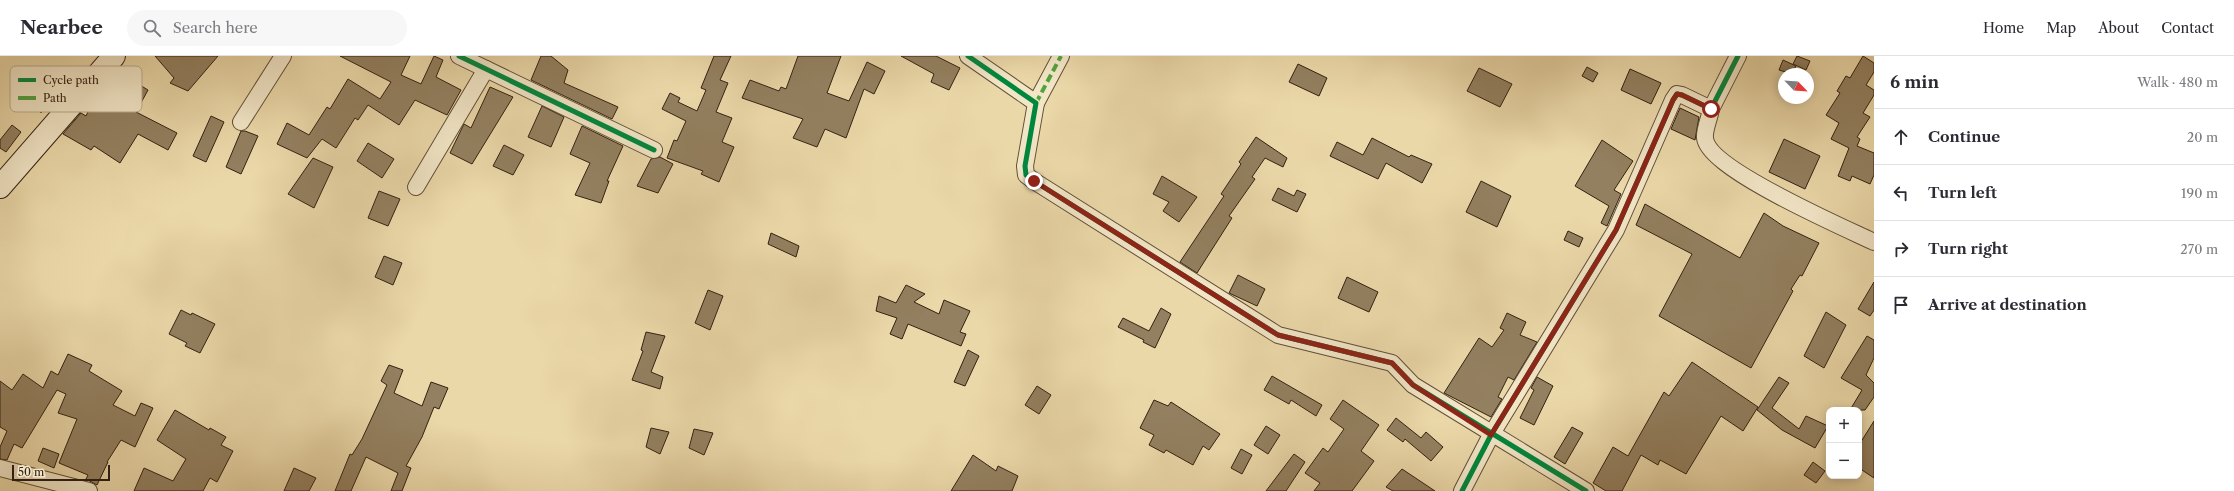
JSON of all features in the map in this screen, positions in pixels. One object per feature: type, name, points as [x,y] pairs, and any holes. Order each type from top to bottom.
[{"type":"street","points":[[105,66],[114,56]]},
{"type":"street","points":[[241,122],[283,56]]},
{"type":"street","points":[[459,56],[654,150]]},
{"type":"street","points":[[968,56],[1036,103]]},
{"type":"street","points":[[1061,56],[1036,103],[1025,166],[1026,175],[1278,335],[1392,363],[1413,385],[1491,435],[1586,491]]},
{"type":"street","points":[[1738,56],[1711,109],[1705,138],[1710,149],[1750,181],[1874,242]]},
{"type":"street","points":[[416,187],[486,69]]},
{"type":"street","points":[[1462,491],[1491,435],[1616,230],[1673,100],[1677,94],[1682,95],[1711,109]]},
{"type":"street","points":[[0,187],[65,112]]},
{"type":"street","points":[[0,468],[89,491]]},
{"type":"building","points":[[155,56],[218,56],[188,91],[170,83],[174,78]]},
{"type":"building","points":[[340,56],[410,56],[401,75],[421,84],[434,56],[443,60],[436,77],[461,90],[447,115],[415,100],[399,125],[368,105],[358,120],[355,118],[336,148],[322,139],[307,158],[277,144],[287,123],[309,135],[327,107],[330,109],[348,79],[380,99],[391,82]]},
{"type":"building","points":[[541,56],[551,56],[568,70],[564,83],[618,107],[612,119],[531,80]]},
{"type":"building","points":[[714,56],[731,56],[720,80],[728,83],[716,112],[732,118],[722,142],[734,147],[719,182],[701,174],[703,171],[667,158],[674,140],[677,141],[686,121],[662,109],[670,93],[680,98],[678,102],[697,111],[706,90],[701,88]]},
{"type":"building","points":[[798,56],[841,56],[827,93],[849,101],[867,62],[885,71],[874,94],[864,89],[846,138],[825,129],[817,147],[793,138],[803,119],[742,98],[750,80],[779,91],[781,87],[786,89]]},
{"type":"building","points":[[901,56],[936,56],[960,68],[949,90],[931,82],[934,74]]},
{"type":"building","points":[[1797,56],[1810,61],[1807,68],[1802,68],[1793,64]]},
{"type":"building","points":[[1863,56],[1874,63],[1874,72],[1866,85],[1874,90],[1874,95],[1863,113],[1870,117],[1857,137],[1860,139],[1857,146],[1874,153],[1874,175],[1870,184],[1852,176],[1850,181],[1838,176],[1849,148],[1831,139],[1839,123],[1826,115],[1840,93],[1837,91],[1846,76],[1850,78]]},
{"type":"building","points":[[1783,60],[1796,66],[1795,68],[1780,68]]},
{"type":"building","points":[[1298,64],[1327,78],[1319,96],[1289,82]]},
{"type":"building","points":[[1587,67],[1598,73],[1593,82],[1582,76]]},
{"type":"building","points":[[1479,68],[1512,84],[1500,107],[1467,91]]},
{"type":"building","points":[[1630,69],[1661,83],[1651,104],[1621,90]]},
{"type":"building","points":[[142,86],[148,90],[142,101]]},
{"type":"building","points":[[490,87],[513,97],[472,164],[450,153],[464,124],[471,128]]},
{"type":"building","points":[[542,106],[564,117],[551,147],[528,137]]},
{"type":"building","points":[[1680,108],[1699,117],[1695,140],[1671,129]]},
{"type":"building","points":[[88,112],[136,112],[177,133],[168,150],[138,134],[120,163],[94,146],[91,150],[63,134],[81,113],[86,116]]},
{"type":"building","points":[[211,116],[224,122],[206,162],[193,156]]},
{"type":"building","points":[[12,125],[21,132],[6,152],[0,148],[0,140]]},
{"type":"building","points":[[582,126],[623,146],[607,181],[609,181],[601,203],[575,195],[590,163],[570,154]]},
{"type":"building","points":[[241,131],[258,136],[241,174],[226,167]]},
{"type":"building","points":[[1256,137],[1287,158],[1283,167],[1265,158],[1252,177],[1255,179],[1229,216],[1232,218],[1197,273],[1180,262],[1224,196],[1221,194],[1241,164],[1239,162]]},
{"type":"building","points":[[1372,138],[1409,157],[1411,155],[1432,164],[1422,183],[1386,163],[1378,179],[1330,156],[1337,142],[1363,155]]},
{"type":"building","points":[[1784,139],[1820,156],[1805,189],[1769,172]]},
{"type":"building","points":[[1602,140],[1633,161],[1614,190],[1621,194],[1607,226],[1601,223],[1609,206],[1575,186]]},
{"type":"building","points":[[368,143],[394,159],[382,178],[357,161]]},
{"type":"building","points":[[504,145],[524,155],[513,175],[493,166]]},
{"type":"building","points":[[660,157],[673,164],[658,193],[637,186],[651,159]]},
{"type":"building","points":[[313,158],[333,167],[314,208],[288,194]]},
{"type":"building","points":[[1162,176],[1197,197],[1179,222],[1163,211],[1169,202],[1153,194]]},
{"type":"building","points":[[1481,181],[1511,196],[1497,227],[1466,212]]},
{"type":"building","points":[[1278,188],[1294,196],[1297,190],[1306,194],[1297,212],[1272,200]]},
{"type":"building","points":[[379,191],[400,199],[388,226],[368,218]]},
{"type":"building","points":[[1645,204],[1740,258],[1764,213],[1783,226],[1819,243],[1802,276],[1800,275],[1791,289],[1793,291],[1751,368],[1659,316],[1692,254],[1636,225]]},
{"type":"building","points":[[1568,231],[1583,238],[1579,247],[1564,240]]},
{"type":"building","points":[[771,233],[799,246],[796,257],[768,244]]},
{"type":"building","points":[[384,256],[402,263],[393,285],[375,277]]},
{"type":"building","points":[[1238,275],[1265,289],[1257,306],[1229,293]]},
{"type":"building","points":[[1347,277],[1378,292],[1369,312],[1338,298]]},
{"type":"building","points":[[1874,282],[1874,310],[1870,316],[1858,309]]},
{"type":"building","points":[[906,285],[925,294],[914,302],[939,314],[944,300],[970,311],[960,332],[966,334],[961,346],[908,324],[902,339],[890,334],[897,318],[876,311],[879,296],[896,303]]},
{"type":"building","points":[[708,290],[723,296],[710,330],[695,323]]},
{"type":"building","points":[[1161,308],[1171,314],[1155,348],[1143,342],[1144,340],[1118,327],[1123,318],[1149,331]]},
{"type":"building","points":[[181,310],[191,315],[192,313],[215,324],[200,353],[185,346],[187,343],[169,334]]},
{"type":"building","points":[[1826,312],[1846,325],[1824,368],[1804,356]]},
{"type":"building","points":[[1507,313],[1526,322],[1520,335],[1537,342],[1514,380],[1508,377],[1498,397],[1502,399],[1491,417],[1444,393],[1479,338],[1492,347],[1504,330],[1500,328]]},
{"type":"building","points":[[646,332],[665,336],[651,372],[663,377],[660,389],[632,380],[643,351],[641,350]]},
{"type":"building","points":[[1867,336],[1874,340],[1874,358],[1866,375],[1874,383],[1874,397],[1865,410],[1862,410],[1862,407],[1852,407],[1862,390],[1841,378]]},
{"type":"building","points":[[968,350],[979,356],[965,386],[954,382]]},
{"type":"building","points":[[68,354],[92,365],[89,371],[122,391],[113,405],[135,416],[141,403],[153,408],[135,447],[121,440],[107,462],[97,485],[86,479],[88,475],[59,463],[77,419],[58,413],[66,394],[57,390],[22,448],[14,444],[7,460],[0,459],[0,447],[7,431],[0,427],[0,381],[12,390],[23,374],[43,388],[51,371],[58,375]]},
{"type":"building","points":[[1692,362],[1758,407],[1743,431],[1721,416],[1686,474],[1660,460],[1658,465],[1641,455],[1622,491],[1606,491],[1593,483],[1613,447],[1628,456],[1664,392],[1669,396]]},
{"type":"building","points":[[389,365],[403,370],[394,393],[422,406],[431,382],[448,388],[439,409],[434,407],[422,437],[406,466],[411,468],[402,491],[391,491],[398,473],[366,457],[351,491],[335,491],[350,454],[352,455],[362,439],[387,385],[381,381]]},
{"type":"building","points":[[1272,376],[1322,405],[1316,416],[1291,400],[1289,404],[1264,390]]},
{"type":"building","points":[[1537,377],[1553,386],[1534,425],[1520,418],[1534,390],[1531,388]]},
{"type":"building","points":[[1779,377],[1789,383],[1772,408],[1799,429],[1806,416],[1826,425],[1826,429],[1815,448],[1782,430],[1757,410]]},
{"type":"building","points":[[1037,386],[1051,395],[1039,414],[1025,405]]},
{"type":"building","points":[[1154,400],[1168,406],[1171,402],[1220,434],[1209,450],[1203,446],[1193,465],[1166,450],[1164,453],[1149,445],[1154,435],[1140,428]]},
{"type":"building","points":[[1343,400],[1379,425],[1361,451],[1374,461],[1352,491],[1314,491],[1320,483],[1305,473],[1323,448],[1328,452],[1344,429],[1330,419]]},
{"type":"building","points":[[175,410],[209,430],[210,428],[226,437],[221,445],[233,451],[217,482],[210,478],[203,491],[134,491],[144,468],[173,481],[186,459],[157,440]]},
{"type":"building","points":[[1396,418],[1421,438],[1426,432],[1443,447],[1431,461],[1405,439],[1403,442],[1387,430]]},
{"type":"building","points":[[1874,421],[1874,478],[1862,470],[1862,440]]},
{"type":"building","points":[[1266,426],[1280,435],[1268,454],[1254,445]]},
{"type":"building","points":[[1572,427],[1583,433],[1565,464],[1554,457]]},
{"type":"building","points":[[651,428],[669,432],[660,454],[646,447]]},
{"type":"building","points":[[694,429],[713,433],[704,455],[689,448]]},
{"type":"building","points":[[43,448],[59,454],[54,468],[38,461]]},
{"type":"building","points":[[1241,449],[1252,455],[1242,474],[1231,468]]},
{"type":"building","points":[[1294,454],[1305,462],[1286,491],[1266,491]]},
{"type":"building","points":[[973,455],[996,471],[998,466],[1018,476],[1012,491],[951,491]]},
{"type":"building","points":[[1813,462],[1825,471],[1816,483],[1804,475]]},
{"type":"building","points":[[294,468],[316,478],[309,491],[284,491]]},
{"type":"building","points":[[1402,469],[1435,491],[1393,491],[1386,487]]},
{"type":"marked path","points":[[1036,103],[1061,56]]},
{"type":"cycle path","points":[[459,56],[654,150]]},
{"type":"cycle path","points":[[968,56],[1036,103],[1025,166],[1026,175],[1034,181],[1278,335],[1392,363],[1413,385],[1586,491]]},
{"type":"cycle path","points":[[1462,491],[1491,435],[1616,230],[1673,100],[1677,94],[1682,95],[1711,109],[1738,56]]},
{"type":"route","points":[[1034,181],[1278,335],[1392,363],[1413,385],[1491,435],[1616,230],[1677,94],[1711,109]]}]
